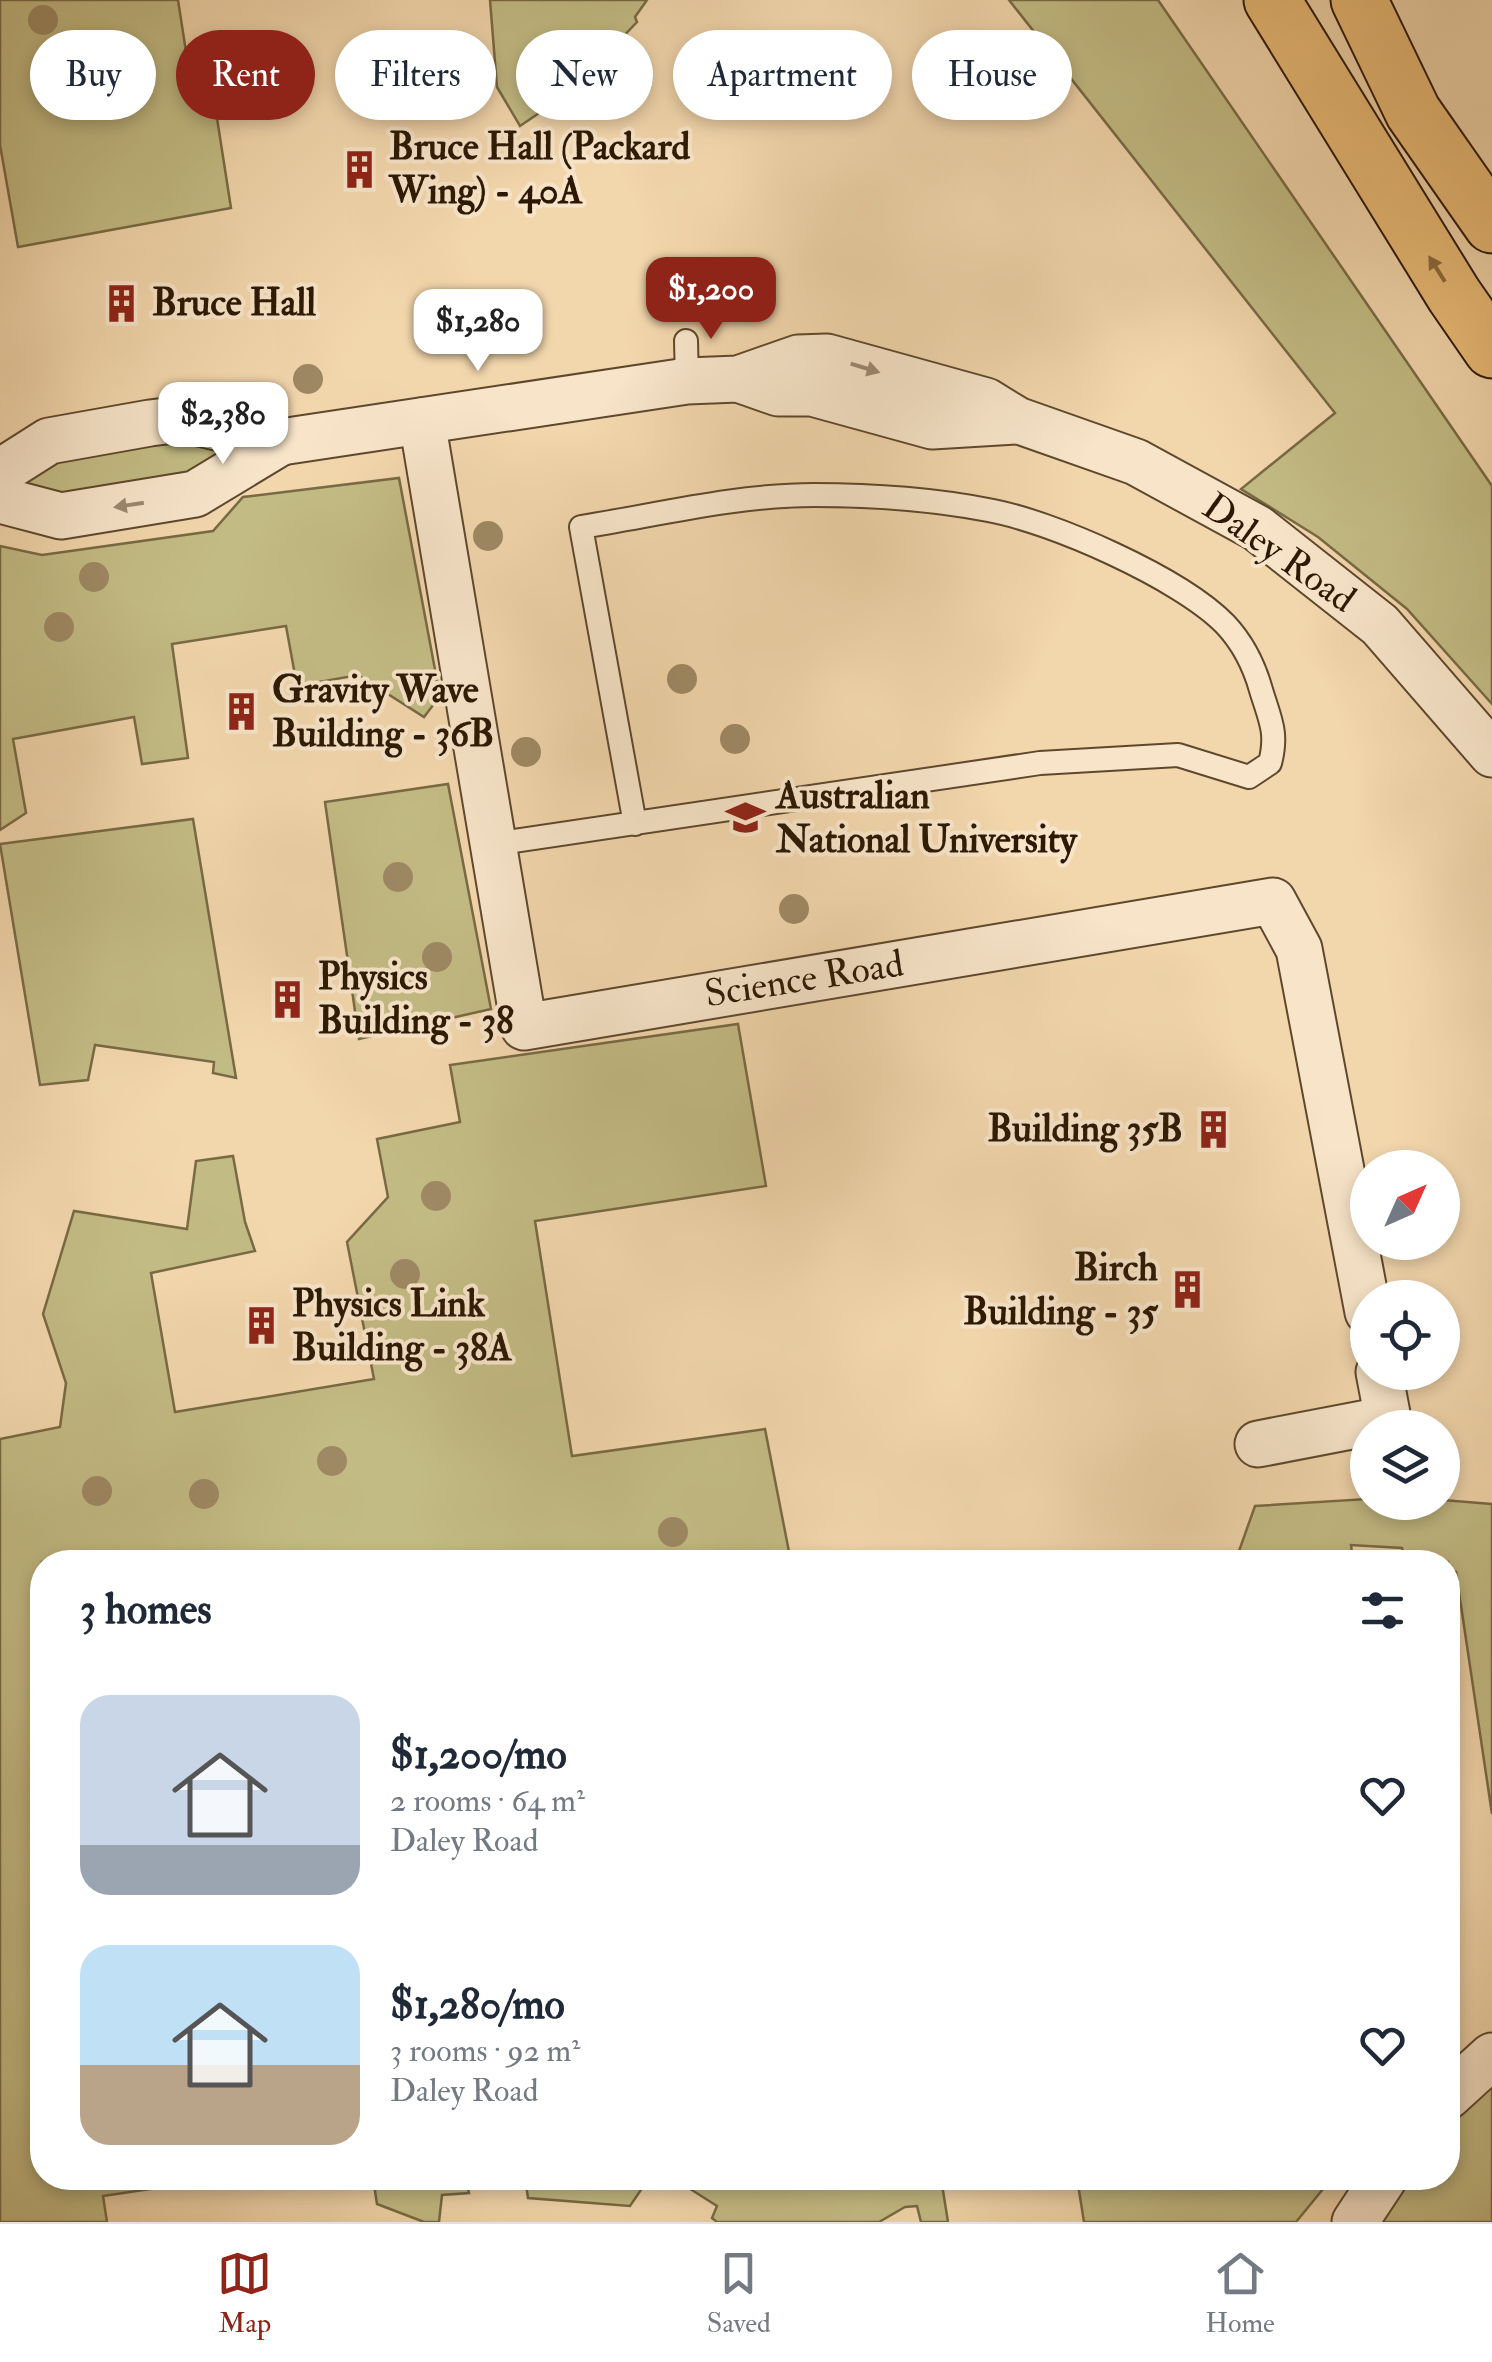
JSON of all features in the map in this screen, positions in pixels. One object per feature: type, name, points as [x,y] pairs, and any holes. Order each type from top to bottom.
[{"type":"main road","points":[[1236,0],[1284,23],[1454,296],[1492,350]]},
{"type":"main road","points":[[1359,0],[1412,112],[1492,225]]},
{"type":"street","name":"Daley Road","points":[[0,472],[49,441],[182,419],[281,442],[422,421],[687,361],[778,393],[812,394],[932,426],[1017,420],[1136,462],[1258,528],[1380,625],[1492,754]]},
{"type":"street","name":"Science Road","points":[[422,421],[524,1026],[1273,901],[1298,948],[1362,1280]]},
{"type":"street","name":"Daley Road","points":[[0,500],[61,516],[195,494],[281,442]]},
{"type":"street","points":[[1258,1444],[1388,1419],[1382,1390]]},
{"type":"street","points":[[1460,2085],[1492,2056]]},
{"type":"street","points":[[1355,2222],[1376,2190]]},
{"type":"lane","points":[[493,844],[636,824],[1040,764],[1178,755],[1249,777],[1270,763],[1276,740],[1256,674],[1244,649],[1224,624],[1187,594],[1126,559],[990,510],[890,497],[761,498],[581,527],[636,824]]},
{"type":"shaded area","points":[[0,0],[178,0],[183,30],[176,30],[176,120],[217,120],[231,208],[18,247],[0,145]]},
{"type":"shaded area","points":[[490,0],[647,0],[629,30],[516,30],[516,119],[497,87],[496,30],[492,30]]},
{"type":"shaded area","points":[[1009,0],[1158,0],[1492,486],[1492,704],[1407,609],[1318,537],[1241,489],[1335,413],[1072,80],[1072,30],[1033,30]]},
{"type":"shaded area","points":[[181,431],[240,448],[188,485],[63,501],[15,483],[52,454]]},
{"type":"shaded area","points":[[399,478],[440,696],[424,717],[358,675],[297,686],[286,626],[172,644],[188,758],[142,764],[134,717],[13,739],[26,813],[0,830],[0,546],[42,555],[213,531],[243,497]]},
{"type":"shaded area","points":[[448,784],[491,1009],[359,1039],[325,802]]},
{"type":"shaded area","points":[[193,819],[236,1078],[213,1073],[214,1062],[95,1045],[88,1080],[40,1085],[0,844]]},
{"type":"shaded area","points":[[738,1024],[766,1186],[535,1221],[572,1456],[765,1429],[789,1550],[30,1550],[30,2190],[143,2190],[103,2196],[107,2222],[0,2222],[0,1439],[60,1427],[66,1383],[43,1314],[74,1211],[187,1229],[196,1161],[233,1156],[245,1222],[255,1251],[151,1273],[175,1412],[374,1379],[347,1242],[388,1197],[377,1139],[460,1122],[450,1065]]},
{"type":"shaded area","points":[[1350,1500],[1350,1520],[1460,1520],[1460,1501],[1492,1504],[1492,1814],[1460,1599],[1460,1550],[1351,1545],[1352,1550],[1239,1550],[1255,1506]]},
{"type":"shaded area","points":[[1492,2086],[1492,2222],[1377,2222],[1399,2190],[1460,2190],[1460,2116]]},
{"type":"shaded area","points":[[375,2190],[469,2193],[442,2195],[439,2222],[424,2222],[377,2204]]},
{"type":"shaded area","points":[[527,2190],[641,2190],[630,2206],[528,2198]]},
{"type":"shaded area","points":[[692,2190],[943,2190],[948,2222],[921,2222],[917,2206],[905,2207],[879,2222],[717,2222],[712,2218],[717,2206]]},
{"type":"shaded area","points":[[1079,2190],[1322,2190],[1296,2222],[1084,2222]]},
{"type":"place","name":"Bruce Hall (Packard Wing) - 40A","points":[[359,169]]},
{"type":"place","name":"Bruce Hall","points":[[122,303]]},
{"type":"place","name":"Gravity Wave Building - 36B","points":[[242,712]]},
{"type":"place","name":"Australian National University","points":[[746,818]]},
{"type":"place","name":"Physics Building - 38","points":[[288,999]]},
{"type":"place","name":"Building 35B","points":[[1213,1129]]},
{"type":"place","name":"Birch Building - 35","points":[[1188,1290]]},
{"type":"place","name":"Physics Link Building - 38A","points":[[262,1326]]}]
